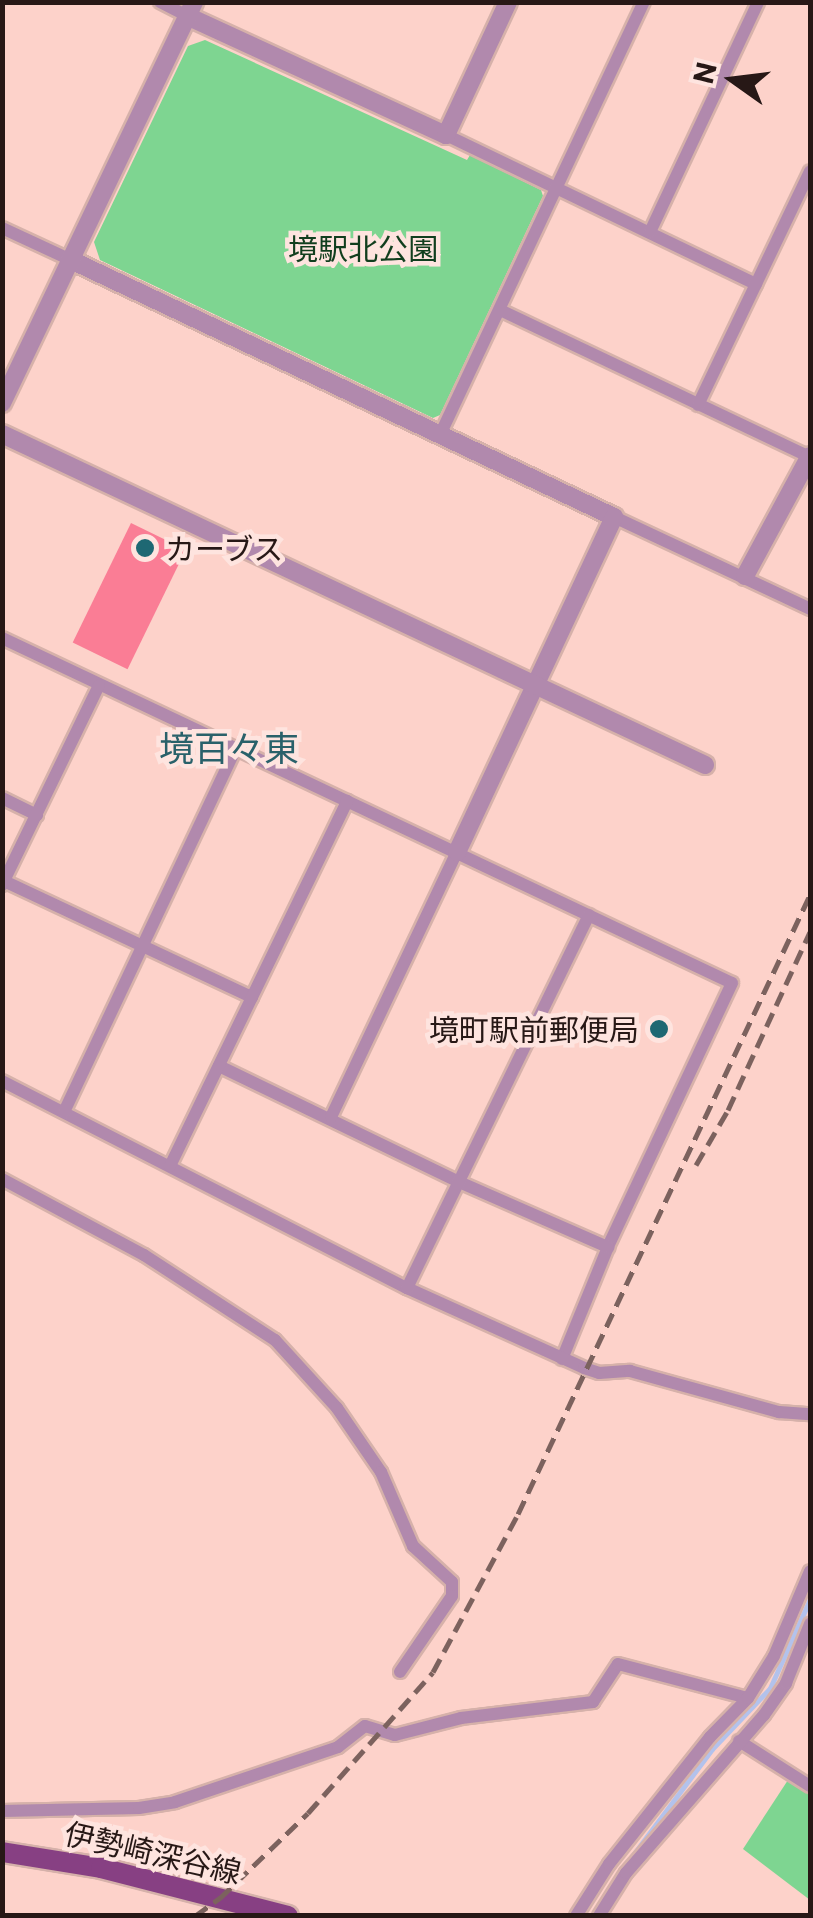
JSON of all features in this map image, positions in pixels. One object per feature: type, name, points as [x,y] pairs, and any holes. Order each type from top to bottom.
[{"type":"main road","name":"伊勢崎深谷線","points":[[2,1852],[101,1868],[288,1916]]},
{"type":"street","points":[[160,2],[191,9],[556,190],[756,284]]},
{"type":"street","points":[[446,135],[508,2]]},
{"type":"street","points":[[440,435],[644,2]]},
{"type":"street","points":[[650,232],[758,2]]},
{"type":"street","points":[[2,403],[191,9]]},
{"type":"street","points":[[698,405],[810,171]]},
{"type":"street","points":[[2,228],[810,609]]},
{"type":"street","points":[[500,310],[810,457],[745,576]]},
{"type":"street","points":[[2,434],[705,765]]},
{"type":"street","points":[[331,1117],[614,517]]},
{"type":"street","points":[[2,638],[732,983],[608,1247],[562,1359]]},
{"type":"street","points":[[99,685],[4,883],[252,996]]},
{"type":"street","points":[[64,1112],[236,748]]},
{"type":"street","points":[[2,798],[37,815]]},
{"type":"street","points":[[170,1166],[346,801]]},
{"type":"street","points":[[406,1288],[589,915]]},
{"type":"street","points":[[219,1066],[460,1182],[608,1247]]},
{"type":"street","points":[[2,1081],[406,1288],[562,1359],[600,1373],[630,1371],[779,1412],[810,1414]]},
{"type":"street","points":[[2,1179],[144,1255],[275,1340],[336,1408],[380,1472],[413,1546],[452,1582],[452,1596],[400,1672]]},
{"type":"street","points":[[576,1916],[642,1822],[710,1737],[748,1698],[787,1627],[810,1571]]},
{"type":"street","points":[[599,1916],[626,1873],[786,1683],[809,1632],[787,1627]]},
{"type":"street","points":[[2,1811],[139,1808],[175,1802],[338,1748],[365,1726],[395,1735],[461,1718],[593,1702],[618,1664],[748,1698]]},
{"type":"street","points":[[739,1741],[810,1786]]},
{"type":"green space","name":"境駅北公園","points":[[205,40],[467,160],[470,155],[541,190],[543,196],[440,415],[433,418],[100,260],[94,242],[188,46]]},
{"type":"green space","points":[[788,1780],[810,1794],[810,1900],[743,1849]]},
{"type":"building","points":[[131,523],[186,550],[128,669],[73,643]]},
{"type":"waterway","points":[[627,1863],[712,1749],[770,1688],[810,1599]]},
{"type":"waterway","points":[[592,1916],[612,1884]]},
{"type":"railway","points":[[195,1916],[220,1898],[308,1813],[433,1672],[518,1514],[810,895]]},
{"type":"railway","points":[[696,1165],[728,1110],[810,932]]},
{"type":"place","name":"カーブス","points":[[145,548]]},
{"type":"place","name":"境町駅前郵便局","points":[[659,1029]]},
{"type":"district","name":"境百々東","points":[[229,747]]}]
